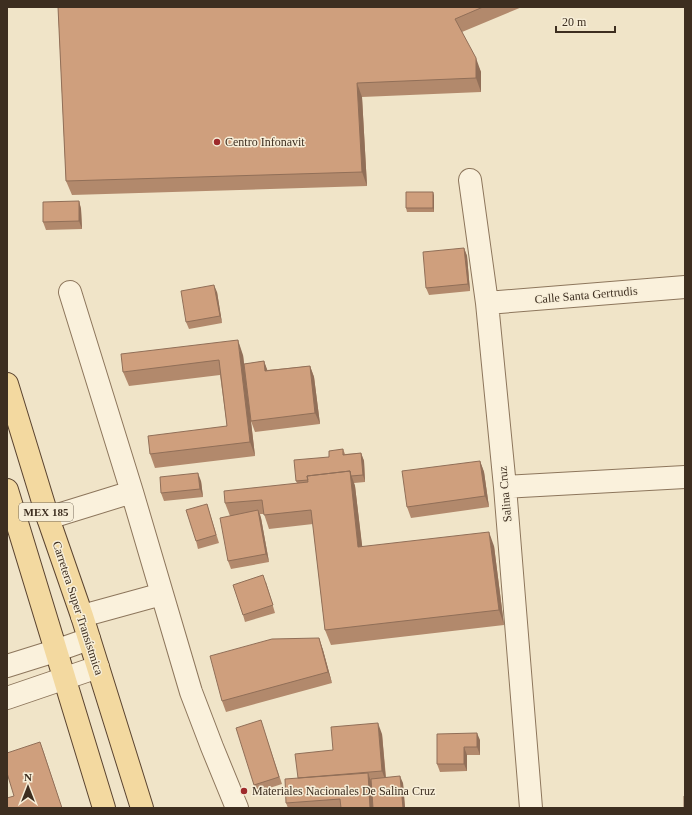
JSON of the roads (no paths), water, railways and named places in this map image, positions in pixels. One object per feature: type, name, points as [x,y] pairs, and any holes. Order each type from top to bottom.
[{"type":"main road","name":"Carretera Super Transístmica","points":[[7,384],[48,518],[82,616],[142,808]]},
{"type":"main road","name":"MEX 185","points":[[7,490],[104,808]]},
{"type":"street","name":"Salina Cruz","points":[[470,180],[487,303],[505,487],[531,808]]},
{"type":"street","name":"Calle Santa Gertrudis","points":[[487,303],[685,287]]},
{"type":"street","points":[[70,292],[132,492],[191,692],[237,808]]},
{"type":"street","points":[[505,487],[685,477]]},
{"type":"street","points":[[48,518],[132,492]]},
{"type":"street","points":[[82,616],[162,594]]},
{"type":"street","points":[[7,666],[89,639]]},
{"type":"street","points":[[7,698],[98,667]]},
{"type":"place","name":"Centro Infonavit","points":[[217,142]]},
{"type":"place","name":"Materiales Nacionales De Salina Cruz","points":[[244,791]]}]
